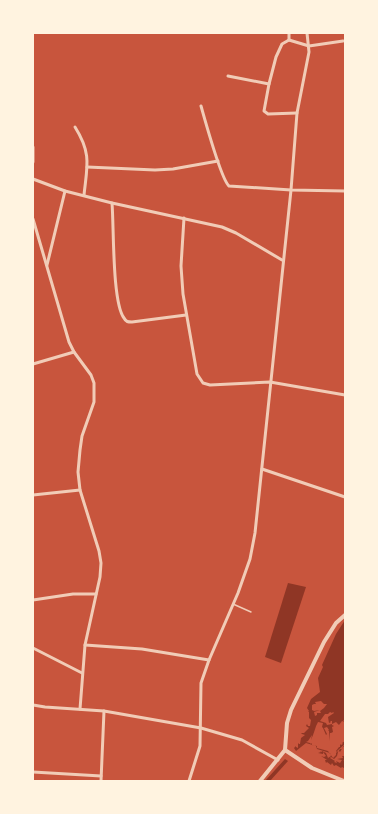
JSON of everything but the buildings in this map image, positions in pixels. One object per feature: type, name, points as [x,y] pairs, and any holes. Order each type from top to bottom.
[{"type":"street","points":[[289,33],[289,40]]},
{"type":"street","points":[[189,781],[200,746],[202,683],[209,660],[250,559],[255,533],[282,260],[291,190],[297,113],[309,46],[307,33]]},
{"type":"street","points":[[297,113],[268,114],[264,109],[269,84],[279,49],[283,43],[289,40],[309,46],[343,41]]},
{"type":"street","points":[[228,76],[269,84]]},
{"type":"street","points":[[201,106],[218,161],[226,182],[230,186],[291,190],[345,191]]},
{"type":"street","points":[[75,127],[84,142],[86,149],[84,195]]},
{"type":"street","points":[[33,147],[33,162]]},
{"type":"street","points":[[86,167],[155,170],[218,161]]},
{"type":"street","points":[[33,179],[65,191],[112,203],[215,225],[229,230],[282,260]]},
{"type":"street","points":[[47,267],[65,191]]},
{"type":"street","points":[[112,203],[117,293],[120,310],[125,320],[132,322],[186,315]]},
{"type":"street","points":[[184,218],[181,266],[186,315],[195,367],[202,383],[214,385],[270,382],[345,395]]},
{"type":"street","points":[[33,219],[53,289],[74,352],[91,375],[95,388],[94,402],[82,436],[78,472],[80,490],[101,558],[101,569],[85,645],[80,709]]},
{"type":"street","points":[[33,364],[74,352]]},
{"type":"street","points":[[262,469],[345,496]]},
{"type":"street","points":[[33,495],[80,490]]},
{"type":"street","points":[[33,600],[73,594],[96,594]]},
{"type":"street","points":[[260,781],[285,750],[287,724],[291,710],[324,642],[336,623],[345,615]]},
{"type":"street","points":[[85,645],[142,649],[209,660]]},
{"type":"street","points":[[33,648],[82,673]]},
{"type":"street","points":[[33,705],[104,711],[201,728],[242,740],[278,760]]},
{"type":"street","points":[[101,781],[104,711]]},
{"type":"street","points":[[285,750],[312,768],[344,781]]},
{"type":"street","points":[[33,772],[101,776]]},
{"type":"lane","points":[[233,604],[250,612]]},
{"type":"shaded area","points":[[288,583],[306,587],[281,663],[265,657]]},
{"type":"shaded area","points":[[345,620],[345,720],[343,720],[345,722],[342,721],[339,725],[336,722],[332,724],[334,726],[332,727],[333,732],[330,733],[330,741],[329,730],[327,727],[324,728],[327,734],[326,735],[322,727],[323,723],[318,722],[311,740],[312,735],[306,742],[312,743],[312,745],[306,743],[296,751],[294,748],[296,746],[298,748],[298,743],[300,744],[301,738],[305,735],[301,733],[304,733],[309,728],[306,726],[307,724],[310,726],[311,720],[309,718],[309,711],[307,708],[311,699],[320,692],[318,678],[323,667],[322,665],[336,634]],"holes":[[[321,701],[324,704],[327,704],[320,711],[321,713],[317,713],[315,716],[314,712],[320,710],[312,710],[312,705],[316,704],[315,702]],[[333,712],[334,713],[328,717],[329,723],[332,721],[332,724],[327,725],[326,723],[320,721],[325,714]]]},
{"type":"shaded area","points":[[345,741],[345,744],[337,751],[338,752],[337,756],[334,759],[331,757],[330,758],[335,761],[334,762],[337,763],[336,761],[340,763],[342,760],[337,759],[343,758],[342,756],[344,756],[344,754],[345,760],[343,760],[345,761],[344,768],[336,765],[334,766],[332,763],[331,765],[327,762],[326,763],[325,760],[327,760],[321,756],[326,756],[323,752],[323,754],[318,753],[322,751],[326,753],[328,758],[331,756],[330,754],[333,758],[336,755],[336,751],[340,747],[340,744],[343,744],[342,743]]},
{"type":"shaded area","points":[[314,745],[317,746],[317,748],[328,751],[329,753],[317,749]]},
{"type":"shaded area","points":[[285,759],[288,761],[270,781],[265,781]]}]
